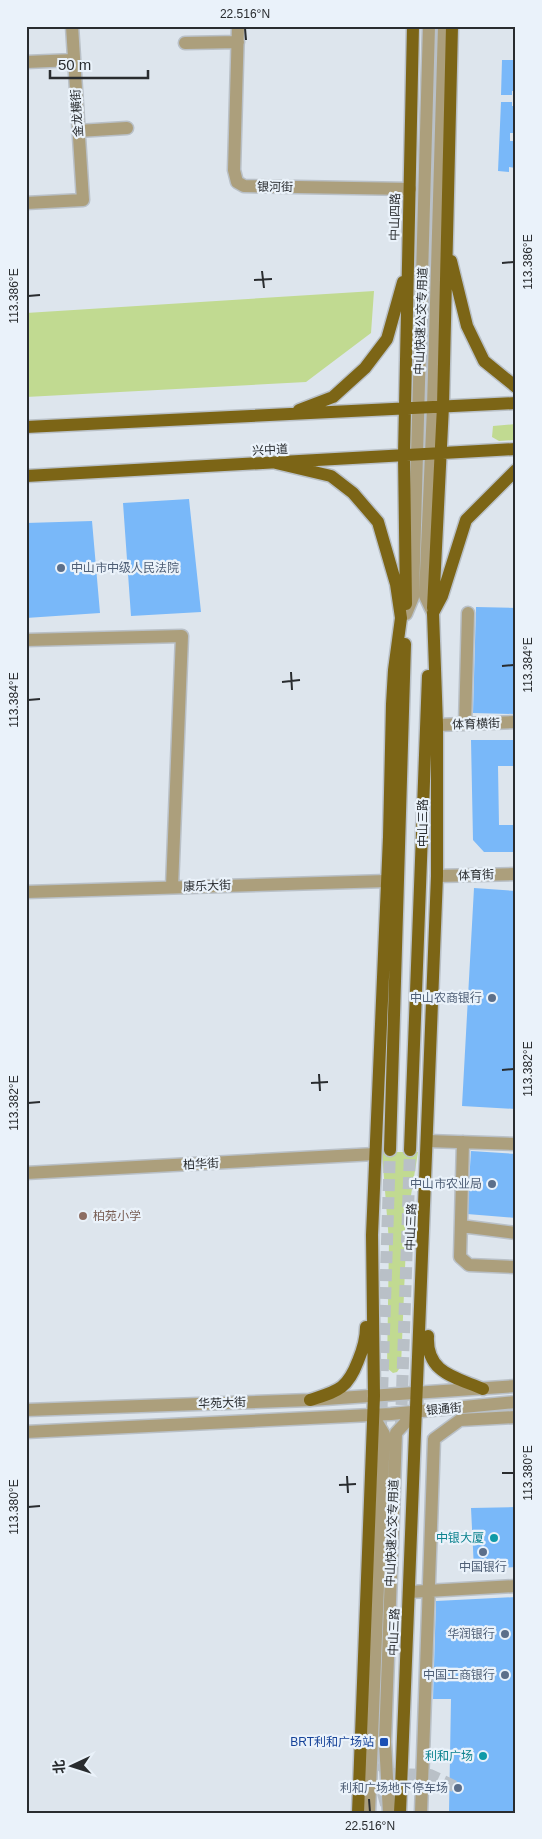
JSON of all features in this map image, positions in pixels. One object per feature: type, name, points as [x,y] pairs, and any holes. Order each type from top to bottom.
[{"type":"main road","name":"中山四路","points":[[410,455],[405,408],[413,26]]},
{"type":"main road","points":[[438,406],[447,246],[452,26]]},
{"type":"main road","points":[[447,246],[467,326],[484,361],[516,387]]},
{"type":"main road","points":[[289,414],[333,397],[365,368],[387,340],[408,266]]},
{"type":"main road","points":[[26,427],[516,403]]},
{"type":"main road","name":"中山三路","points":[[400,1813],[437,876],[433,613],[438,406]]},
{"type":"main road","name":"兴中道","points":[[26,476],[516,449]]},
{"type":"main road","name":"中山三路","points":[[390,1150],[410,455]]},
{"type":"main road","points":[[276,463],[331,476],[353,493],[378,522],[404,616]]},
{"type":"main road","points":[[433,613],[442,596],[466,520],[516,470]]},
{"type":"main road","name":"中山三路","points":[[410,1150],[426,697],[433,613]]},
{"type":"main road","name":"中山三路","points":[[358,1813],[374,1396],[372,1235],[375,1154],[394,670],[404,616]]},
{"type":"main road","points":[[310,1400],[339,1389],[352,1379],[365,1342],[372,1235]]},
{"type":"main road","points":[[424,1236],[430,1290],[427,1350],[440,1371],[483,1389]]},
{"type":"street","name":"金龙横街","points":[[26,204],[83,200],[72,26]]},
{"type":"street","name":"银河街","points":[[238,26],[234,170],[237,182],[244,186],[410,189]]},
{"type":"street","name":"中山快速公交专用道","points":[[410,455],[419,408],[429,26]]},
{"type":"street","name":"中山快速公交专用道","points":[[438,406],[444,26]]},
{"type":"street","points":[[185,43],[238,42]]},
{"type":"street","points":[[26,62],[74,60]]},
{"type":"street","points":[[78,131],[127,128]]},
{"type":"street","points":[[465,724],[468,613]]},
{"type":"street","points":[[26,640],[182,636],[172,887]]},
{"type":"street","name":"体育横街","points":[[436,725],[516,722]]},
{"type":"street","name":"体育街","points":[[437,876],[516,874]]},
{"type":"street","name":"康乐大街","points":[[26,892],[387,881]]},
{"type":"street","points":[[428,1141],[516,1144]]},
{"type":"street","points":[[463,1142],[460,1257],[469,1265],[516,1268]]},
{"type":"street","name":"柏华街","points":[[26,1173],[375,1154]]},
{"type":"street","points":[[461,1226],[516,1233]]},
{"type":"street","name":"华苑大街","points":[[26,1410],[310,1400],[516,1386]]},
{"type":"street","name":"银通街","points":[[372,1414],[416,1412],[516,1402]]},
{"type":"street","name":"中山快速公交专用道","points":[[389,1813],[385,1742],[396,1433],[416,1412]]},
{"type":"street","name":"中山快速公交专用道","points":[[370,1813],[384,1434],[372,1414]]},
{"type":"street","name":"华苑大街","points":[[26,1432],[372,1414]]},
{"type":"street","points":[[421,1813],[434,1439],[460,1420],[516,1417]]},
{"type":"street","points":[[409,1592],[516,1586]]},
{"type":"street","points":[[405,1692],[425,1694]]},
{"type":"green space","points":[[374,291],[371,333],[306,382],[26,397],[26,313]]},
{"type":"green space","points":[[516,424],[516,440],[499,441],[492,437],[493,426]]},
{"type":"green space","points":[[382,1152],[418,1152],[407,1220],[401,1366],[397,1372],[393,1373],[387,1368],[389,1242]]},
{"type":"building","points":[[502,60],[514,60],[513,64],[516,64],[516,91],[512,91],[512,95],[501,95]]},
{"type":"building","points":[[501,102],[512,102],[512,106],[516,106],[516,133],[510,133],[510,141],[516,141],[516,168],[509,167],[509,172],[498,171]]},
{"type":"building","points":[[189,499],[201,612],[131,616],[123,503]]},
{"type":"building","name":"中山市中级人民法院","points":[[92,521],[100,613],[26,618],[26,523]]},
{"type":"building","points":[[476,607],[516,608],[515,714],[473,713]]},
{"type":"building","points":[[471,740],[516,740],[516,766],[498,766],[499,825],[516,825],[516,852],[484,852],[473,840]]},
{"type":"building","name":"中山农商银行","points":[[474,888],[516,891],[516,1109],[462,1106]]},
{"type":"building","name":"中山市农业局","points":[[471,1151],[516,1154],[516,1218],[467,1214]]},
{"type":"building","name":"中银大厦","points":[[516,1507],[516,1567],[474,1569],[471,1508]]},
{"type":"building","name":"利和广场","points":[[516,1597],[516,1813],[449,1813],[451,1699],[433,1699],[436,1601]]},
{"type":"tunnel","points":[[381,1425],[390,1150]]},
{"type":"tunnel","points":[[401,1423],[410,1150]]},
{"type":"tunnel","points":[[361,1803],[381,1800],[387,1794],[391,1782],[391,1774],[365,1751]]},
{"type":"tunnel","points":[[391,1774],[430,1775],[458,1788]]},
{"type":"place","name":"中山市中级人民法院","points":[[61,568]]},
{"type":"place","name":"中山农商银行","points":[[492,998]]},
{"type":"place","name":"中山市农业局","points":[[492,1184]]},
{"type":"place","name":"柏苑小学","points":[[83,1216]]},
{"type":"place","name":"中银大厦","points":[[494,1538]]},
{"type":"place","name":"中国银行","points":[[483,1552]]},
{"type":"place","name":"华润银行","points":[[505,1634]]},
{"type":"place","name":"中国工商银行","points":[[505,1675]]},
{"type":"place","name":"BRT利和广场站","points":[[384,1742]]},
{"type":"place","name":"利和广场","points":[[483,1756]]},
{"type":"place","name":"利和广场地下停车场","points":[[458,1788]]}]
